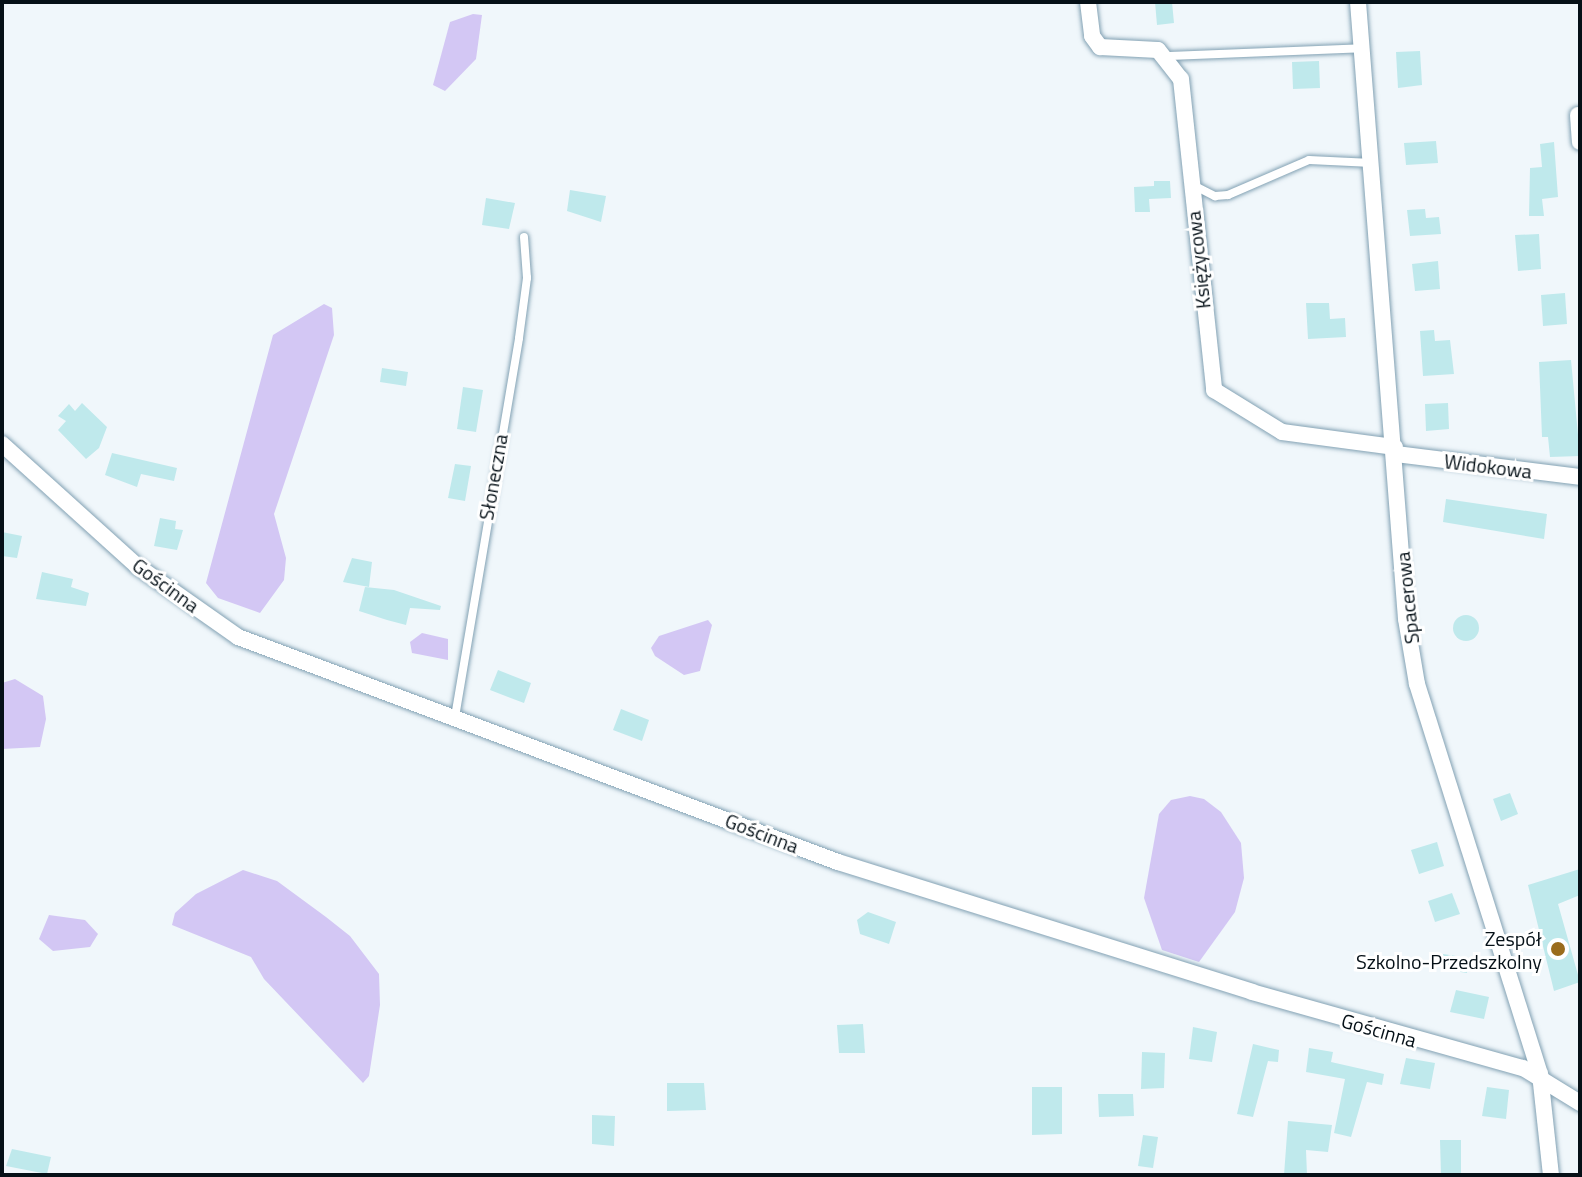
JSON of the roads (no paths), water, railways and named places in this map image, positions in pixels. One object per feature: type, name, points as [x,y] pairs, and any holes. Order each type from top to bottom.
[{"type":"street","points":[[1088,2],[1092,36],[1100,47],[1167,56]]},
{"type":"street","name":"Spacerowa","points":[[1358,2],[1365,48],[1406,619],[1417,684],[1540,1074],[1551,1175]]},
{"type":"street","name":"Księżycowa","points":[[1167,56],[1181,79],[1214,390],[1282,432],[1395,450]]},
{"type":"street","points":[[1578,115],[1580,142]]},
{"type":"street","name":"Gościnna","points":[[2,444],[137,566],[238,637],[838,862],[1252,992],[1540,1074],[1580,1103]]},
{"type":"street","name":"Widokowa","points":[[1395,450],[1580,477]]},
{"type":"lane","points":[[1167,56],[1365,48]]},
{"type":"lane","points":[[1191,184],[1215,196],[1228,195],[1300,162],[1373,163]]},
{"type":"lane","name":"Słoneczna","points":[[455,717],[519,338],[527,278],[524,237]]},
{"type":"place","name":"Zespół Szkolno-Przedszkolny","points":[[1558,949]]}]
